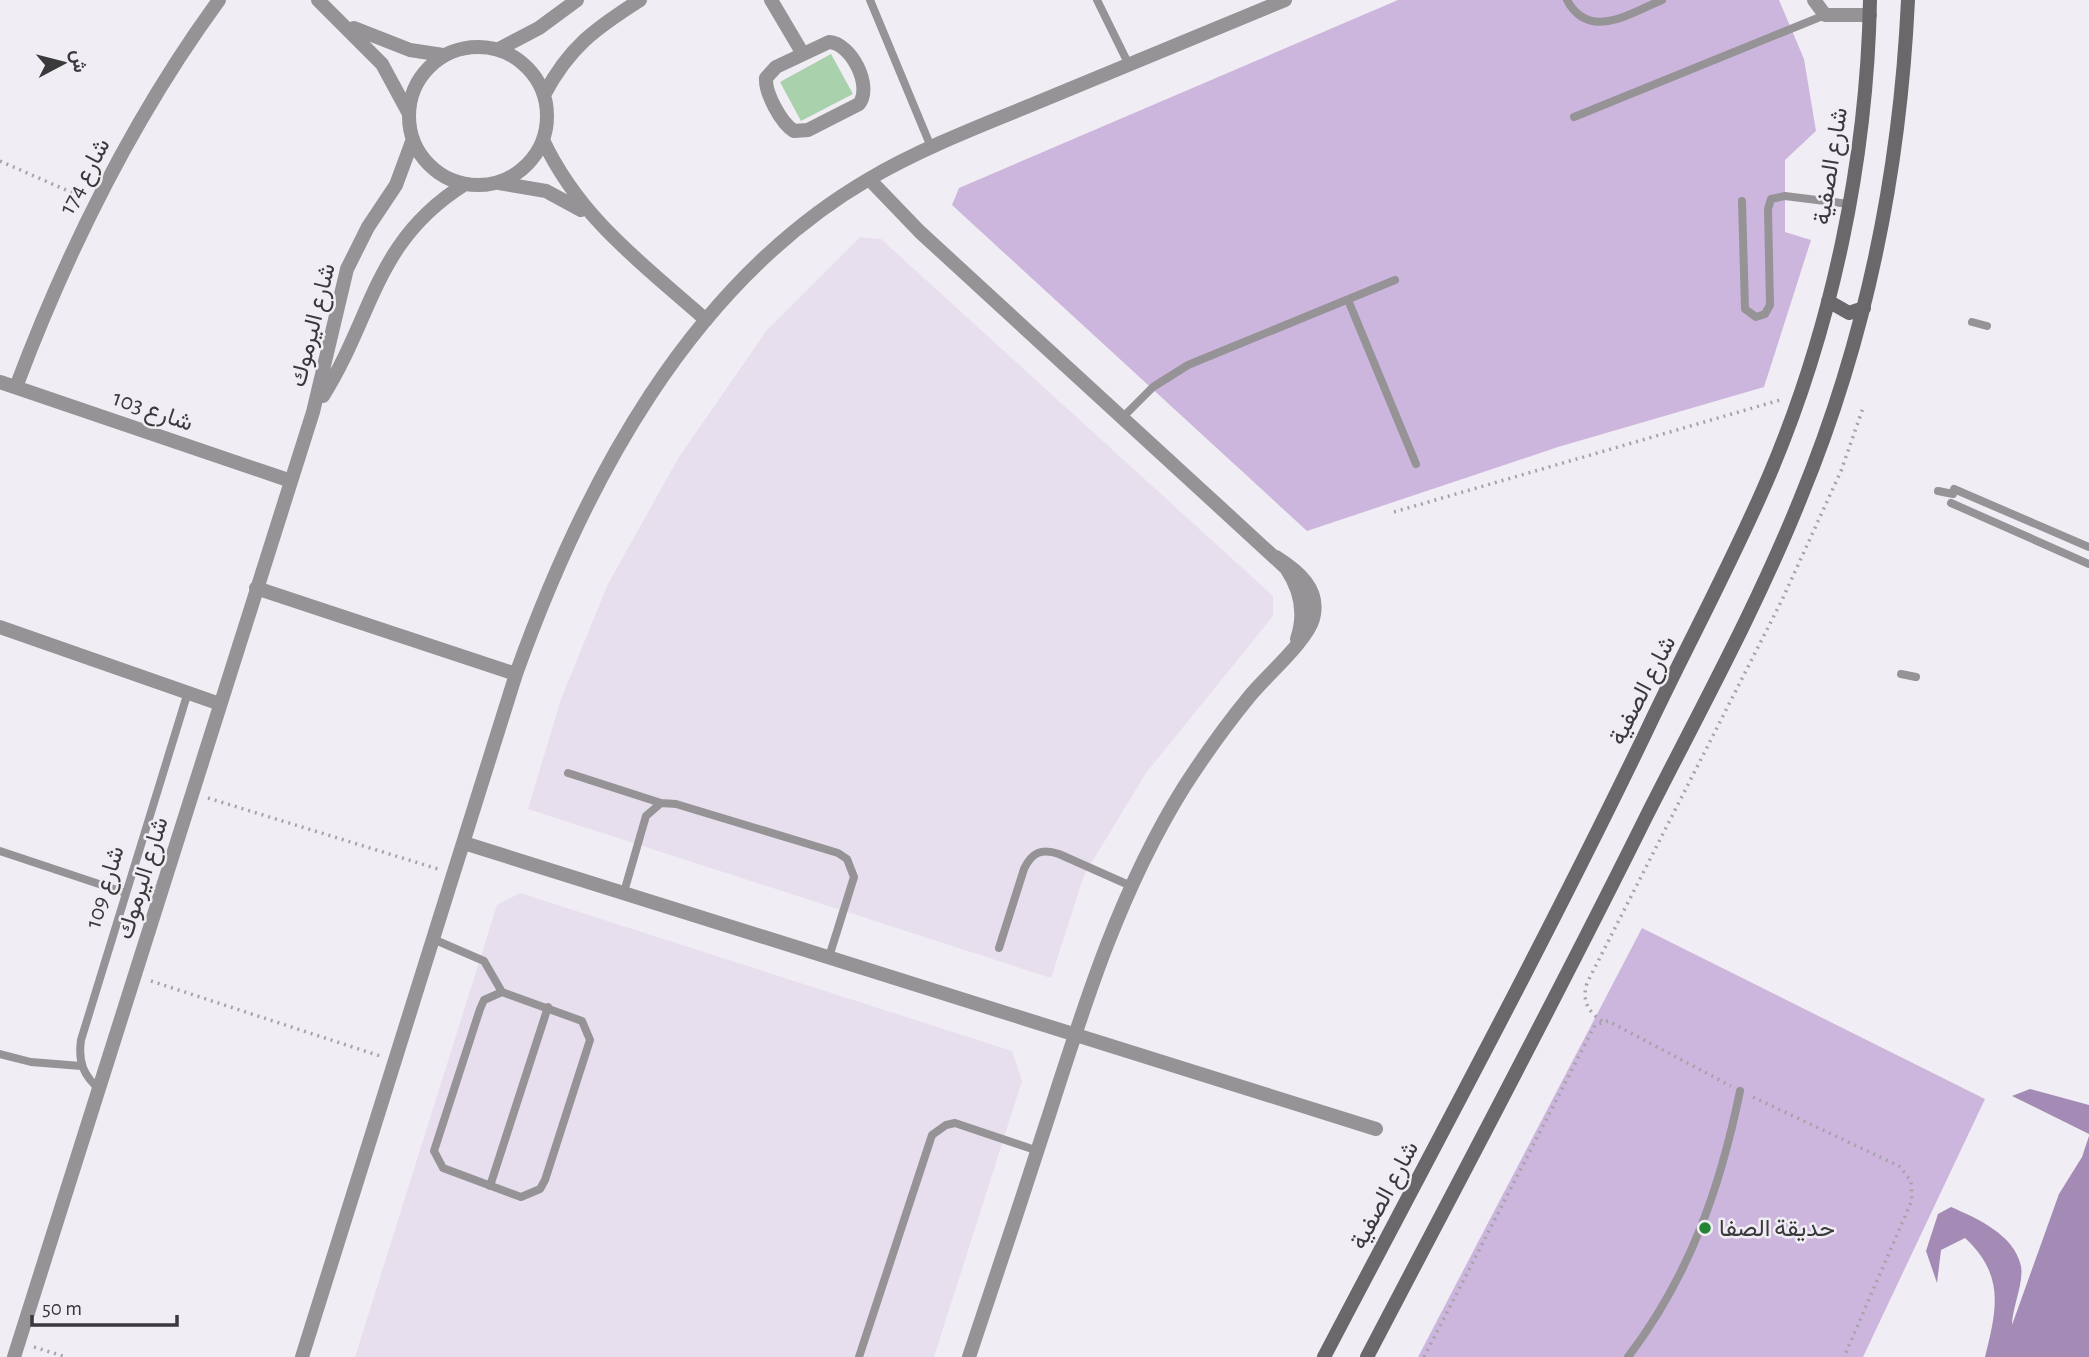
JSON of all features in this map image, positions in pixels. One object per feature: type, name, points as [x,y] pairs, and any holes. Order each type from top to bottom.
[{"type":"main road","name":"شارع الصفية","points":[[1324,1357],[1559,907],[1735,554],[1771,472],[1799,395],[1828,301],[1849,204],[1861,116],[1870,0]]},
{"type":"main road","points":[[1367,1357],[1591,929],[1758,594],[1801,499],[1826,434],[1864,308],[1885,209],[1897,131],[1908,0]]},
{"type":"main road","points":[[1828,301],[1833,307],[1849,313],[1864,308]]},
{"type":"street","name":"شارع 174","points":[[16,387],[50,300],[94,202],[171,70],[219,0]]},
{"type":"street","points":[[318,0],[382,64],[408,112],[412,139],[419,152],[438,173],[464,184],[497,183],[546,191],[590,215]]},
{"type":"street","points":[[499,49],[539,28],[577,0]]},
{"type":"street","points":[[544,95],[560,66],[581,41],[640,0]]},
{"type":"street","points":[[771,0],[803,54]]},
{"type":"street","points":[[302,1357],[516,674],[565,548],[628,429],[706,320],[765,257],[832,202],[869,179],[931,147],[1285,0]]},
{"type":"street","points":[[1814,0],[1825,15],[1870,16]]},
{"type":"street","points":[[343,23],[410,50],[443,55]]},
{"type":"street","points":[[829,42],[843,46],[862,79],[865,92],[859,104],[801,132],[788,128],[766,85],[770,71],[803,54],[829,42]]},
{"type":"street","points":[[408,112],[418,80],[443,55],[460,48],[480,46],[499,49],[527,66],[544,95],[547,110],[543,140],[525,167],[497,183]]},
{"type":"street","name":"شارع اليرموك","points":[[17,1350],[313,412],[347,269],[368,226],[396,185],[412,139]]},
{"type":"street","points":[[543,140],[564,180],[590,215],[706,320]]},
{"type":"street","points":[[869,179],[920,232],[1276,557],[1300,573],[1313,594],[1313,619],[1309,630],[1215,741],[1156,836],[1131,886],[1075,1036],[969,1357]]},
{"type":"street","name":"شارع اليرموك","points":[[313,412],[341,364],[384,270],[404,237],[422,216],[464,184]]},
{"type":"street","name":"شارع 103","points":[[0,382],[291,481]]},
{"type":"street","points":[[256,588],[516,674]]},
{"type":"street","points":[[0,628],[220,704]]},
{"type":"street","points":[[464,843],[1376,1129]]},
{"type":"lane","points":[[870,0],[931,147]]},
{"type":"lane","points":[[1097,0],[1129,65]]},
{"type":"lane","points":[[1567,0],[1574,12],[1585,20],[1598,23],[1611,21],[1662,0]]},
{"type":"lane","points":[[1574,117],[1825,15]]},
{"type":"lane","points":[[1742,201],[1745,309],[1756,317],[1765,314],[1770,305],[1768,209],[1771,199],[1785,196],[1849,204]]},
{"type":"lane","points":[[1123,417],[1153,387],[1188,365],[1395,280]]},
{"type":"lane","points":[[1348,300],[1416,464]]},
{"type":"lane","points":[[1972,322],[1987,326]]},
{"type":"lane","points":[[1938,491],[2089,547]]},
{"type":"lane","points":[[1953,495],[2089,564]]},
{"type":"lane","points":[[1901,674],[1916,677]]},
{"type":"lane","name":"شارع 109","points":[[82,1066],[82,1040],[188,692]]},
{"type":"lane","points":[[568,773],[661,803],[676,804],[847,859],[854,877],[829,957]]},
{"type":"lane","points":[[624,892],[646,816],[661,803]]},
{"type":"lane","points":[[999,948],[1024,869],[1029,859],[1038,852],[1049,850],[1131,886]]},
{"type":"lane","points":[[0,851],[127,893]]},
{"type":"lane","points":[[433,939],[484,961],[502,992],[582,1021],[590,1040],[540,1189],[521,1197],[443,1168],[434,1151],[480,1009],[484,1000],[502,992]]},
{"type":"lane","points":[[490,1186],[548,1007]]},
{"type":"lane","points":[[0,1054],[31,1062],[82,1066],[88,1080],[100,1090]]},
{"type":"lane","points":[[1628,1357],[1667,1300],[1704,1224],[1729,1144],[1740,1091]]},
{"type":"lane","points":[[859,1357],[933,1135],[946,1125],[954,1123],[1038,1151]]},
{"type":"path","points":[[0,161],[94,202]]},
{"type":"path","points":[[1394,512],[1799,395]]},
{"type":"path","points":[[1844,1357],[1912,1200],[1911,1181],[1899,1166],[1740,1091],[1614,1023],[1602,1021],[1590,1011],[1585,1002],[1587,983],[1787,589],[1841,471],[1863,408]]},
{"type":"path","points":[[192,793],[454,874]]},
{"type":"path","points":[[136,976],[395,1061]]},
{"type":"path","points":[[1424,1357],[1593,1028],[1602,1021]]},
{"type":"path","points":[[17,1350],[65,1357]]},
{"type":"shaded area","points":[[1398,0],[1779,0],[1804,59],[1816,131],[1785,160],[1785,232],[1811,240],[1764,387],[1558,447],[1307,531],[952,205],[959,188]]},
{"type":"shaded area","points":[[860,237],[881,239],[1273,596],[1273,616],[1146,773],[1084,875],[1051,978],[528,809],[561,699],[608,584],[679,457],[767,330]]},
{"type":"shaded area","points":[[520,893],[1012,1051],[1022,1081],[934,1357],[355,1357],[497,905]]},
{"type":"shaded area","name":"حديقة الصفا","points":[[1642,928],[1985,1099],[1863,1357],[1418,1357]]},
{"type":"shaded area","points":[[2030,1089],[2089,1105],[2089,1134],[2012,1096]]},
{"type":"shaded area","points":[[2089,1136],[2089,1357],[1985,1357],[1993,1323],[1992,1279],[1987,1265],[1965,1238],[1941,1250],[1937,1283],[1926,1251],[1938,1214],[1951,1207],[1993,1229],[2011,1245],[2021,1266],[2012,1325],[2059,1194],[2082,1157]]},
{"type":"building","points":[[831,54],[853,94],[801,121],[780,82]]},
{"type":"place","name":"حديقة الصفا","points":[[1705,1228]]}]
